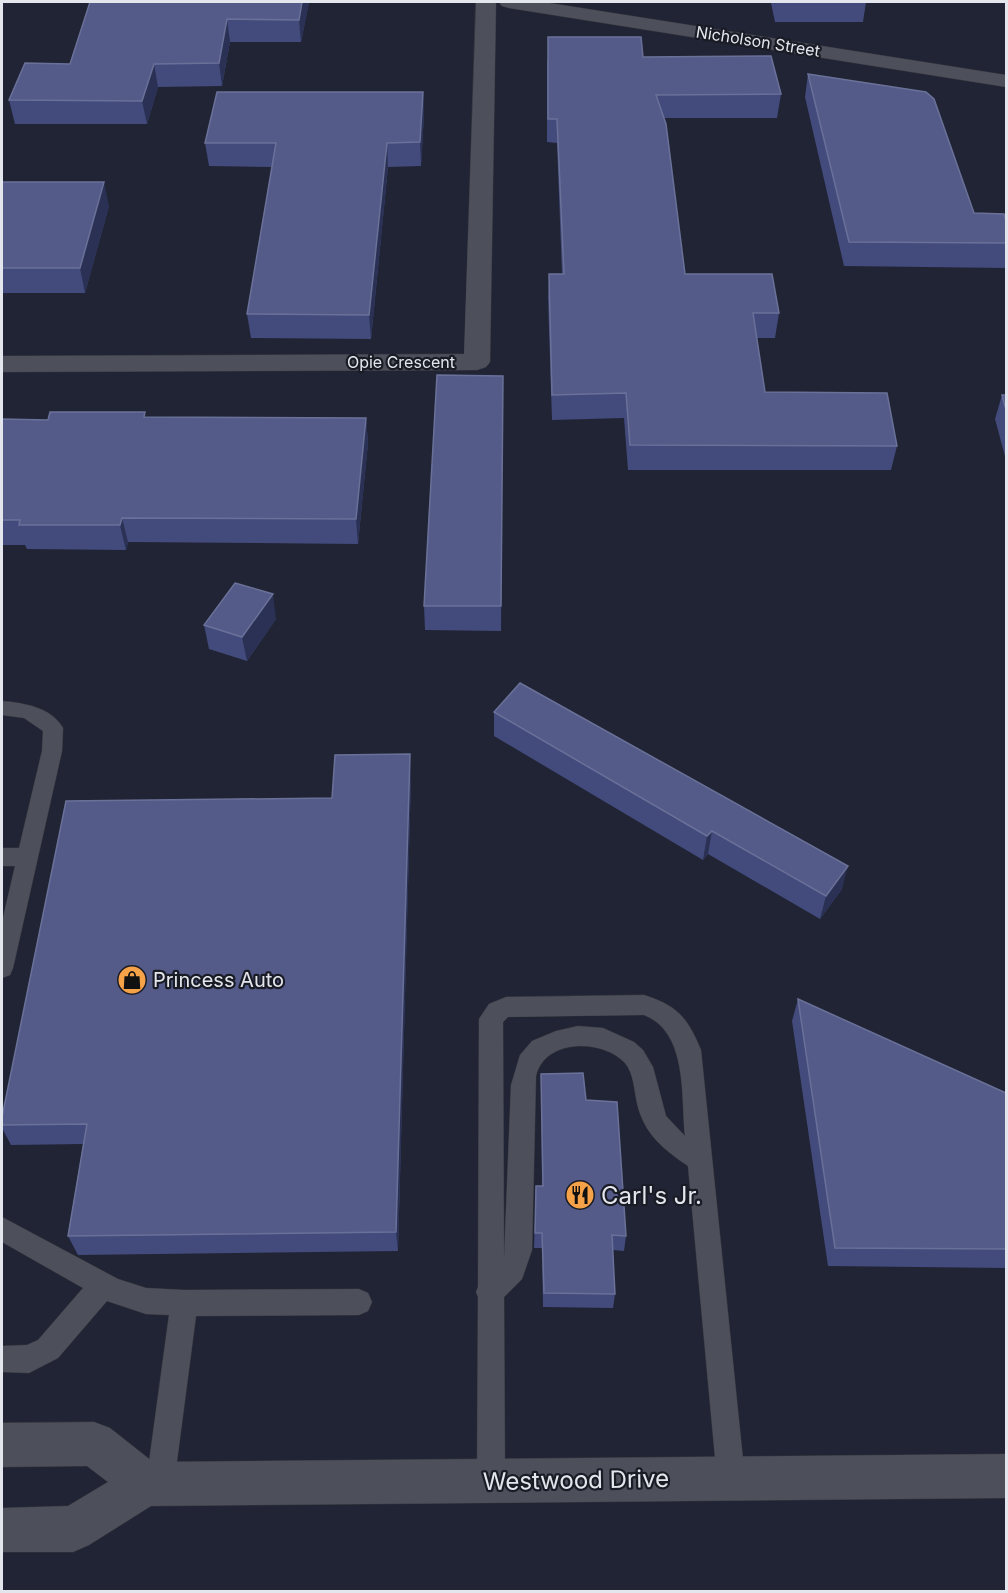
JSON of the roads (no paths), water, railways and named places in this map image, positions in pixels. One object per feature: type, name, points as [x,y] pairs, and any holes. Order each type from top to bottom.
[{"type":"street","name":"Opie Crescent","points":[[2,364],[477,362],[486,2]]},
{"type":"street","name":"Nicholson Street","points":[[509,2],[1006,81]]},
{"type":"street","points":[[2,1444],[94,1444],[153,1484],[73,1529],[2,1530]]},
{"type":"street","name":"Westwood Drive","points":[[153,1484],[1006,1476]]},
{"type":"lane","points":[[2,708],[25,711],[42,717],[53,728],[52,751],[2,961]]},
{"type":"lane","points":[[2,857],[27,857]]},
{"type":"lane","points":[[491,1481],[489,1292],[491,1019],[497,1011],[506,1007],[644,1005],[661,1010],[673,1020],[682,1032],[689,1050],[731,1479]]},
{"type":"lane","points":[[489,1292],[509,1279],[518,1258],[523,1085],[526,1062],[540,1047],[560,1039],[584,1034],[612,1042],[630,1053],[639,1064],[656,1122],[665,1136],[699,1160]]},
{"type":"lane","points":[[2,1229],[102,1285],[146,1301],[184,1303],[359,1302]]},
{"type":"lane","points":[[2,1359],[29,1359],[48,1349],[102,1285]]},
{"type":"lane","points":[[153,1484],[184,1303]]},
{"type":"place","name":"Princess Auto","points":[[132,980]]},
{"type":"place","name":"Carl's Jr.","points":[[580,1195]]}]
